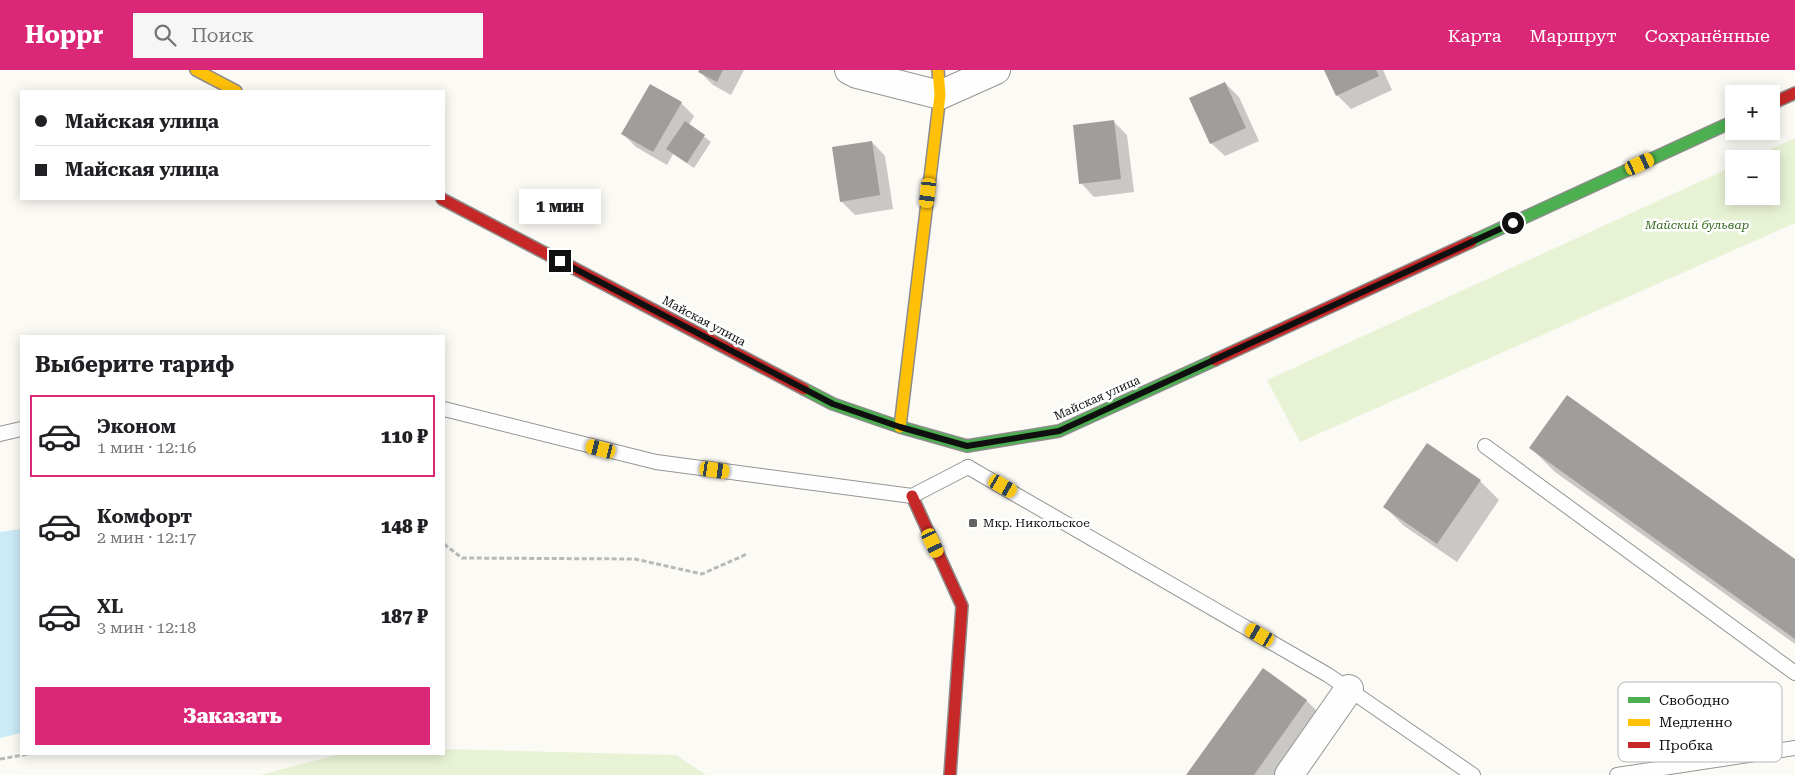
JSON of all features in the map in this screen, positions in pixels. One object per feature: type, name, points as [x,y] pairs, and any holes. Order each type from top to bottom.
[{"type":"street","points":[[196,70],[234,90]]},
{"type":"street","points":[[849,70],[857,74],[939,83],[996,70]]},
{"type":"street","points":[[900,427],[939,83]]},
{"type":"street","points":[[1780,100],[1795,93]]},
{"type":"street","name":"Майская улица","points":[[444,200],[833,404],[900,427],[967,446],[1059,431],[1725,125]]},
{"type":"street","points":[[912,496],[962,606],[950,775]]},
{"type":"street","points":[[1288,775],[1349,689]]},
{"type":"lane","points":[[445,409],[656,462],[912,496],[968,467]]},
{"type":"lane","points":[[0,434],[20,429]]},
{"type":"lane","points":[[967,446],[968,467]]},
{"type":"lane","points":[[1485,446],[1795,673]]},
{"type":"lane","points":[[968,467],[1328,675],[1473,775]]},
{"type":"lane","points":[[1782,750],[1795,748]]},
{"type":"lane","points":[[1617,775],[1703,762]]},
{"type":"path","points":[[445,545],[462,558],[635,559],[702,574],[747,554]]},
{"type":"path","points":[[0,759],[23,755]]},
{"type":"green space","name":"Майский бульвар","points":[[1795,138],[1795,223],[1300,442],[1267,380],[1725,170],[1725,205],[1780,205],[1780,150],[1769,150]]},
{"type":"green space","points":[[445,749],[676,755],[706,775],[260,775],[336,755],[445,755]]},
{"type":"water","points":[[20,529],[20,733],[0,738],[0,532]]},
{"type":"building","points":[[699,70],[723,70],[717,82],[698,72]]},
{"type":"building","points":[[1324,70],[1376,70],[1379,76],[1336,96]]},
{"type":"building","points":[[1225,82],[1246,128],[1210,144],[1189,98]]},
{"type":"building","points":[[650,84],[682,102],[653,152],[621,134]]},
{"type":"building","points":[[1114,120],[1121,179],[1079,184],[1073,125]]},
{"type":"building","points":[[685,121],[705,135],[687,163],[666,149]]},
{"type":"building","points":[[872,141],[880,195],[840,202],[832,147]]},
{"type":"building","points":[[1567,395],[1795,559],[1795,639],[1529,448]]},
{"type":"building","points":[[1427,443],[1481,480],[1437,544],[1383,507]]},
{"type":"building","points":[[1263,668],[1307,700],[1254,775],[1186,775]]},
{"type":"traffic: fast","points":[[1471,242],[1725,125]]},
{"type":"traffic: fast","points":[[804,389],[833,404],[900,427],[967,446],[1059,431],[1215,360]]},
{"type":"traffic: slow","points":[[196,70],[234,90]]},
{"type":"traffic: slow","points":[[900,427],[940,95],[938,70]]},
{"type":"traffic: jam","points":[[1780,100],[1795,93]]},
{"type":"traffic: jam","points":[[444,200],[804,389]]},
{"type":"traffic: jam","points":[[1215,360],[1471,242]]},
{"type":"traffic: jam","points":[[912,496],[962,606],[950,775]]},
{"type":"place","name":"Мкр. Никольское","points":[[973,523]]},
{"type":"route","points":[[560,261],[833,404],[900,427],[967,446],[1059,431],[1513,223]]}]
